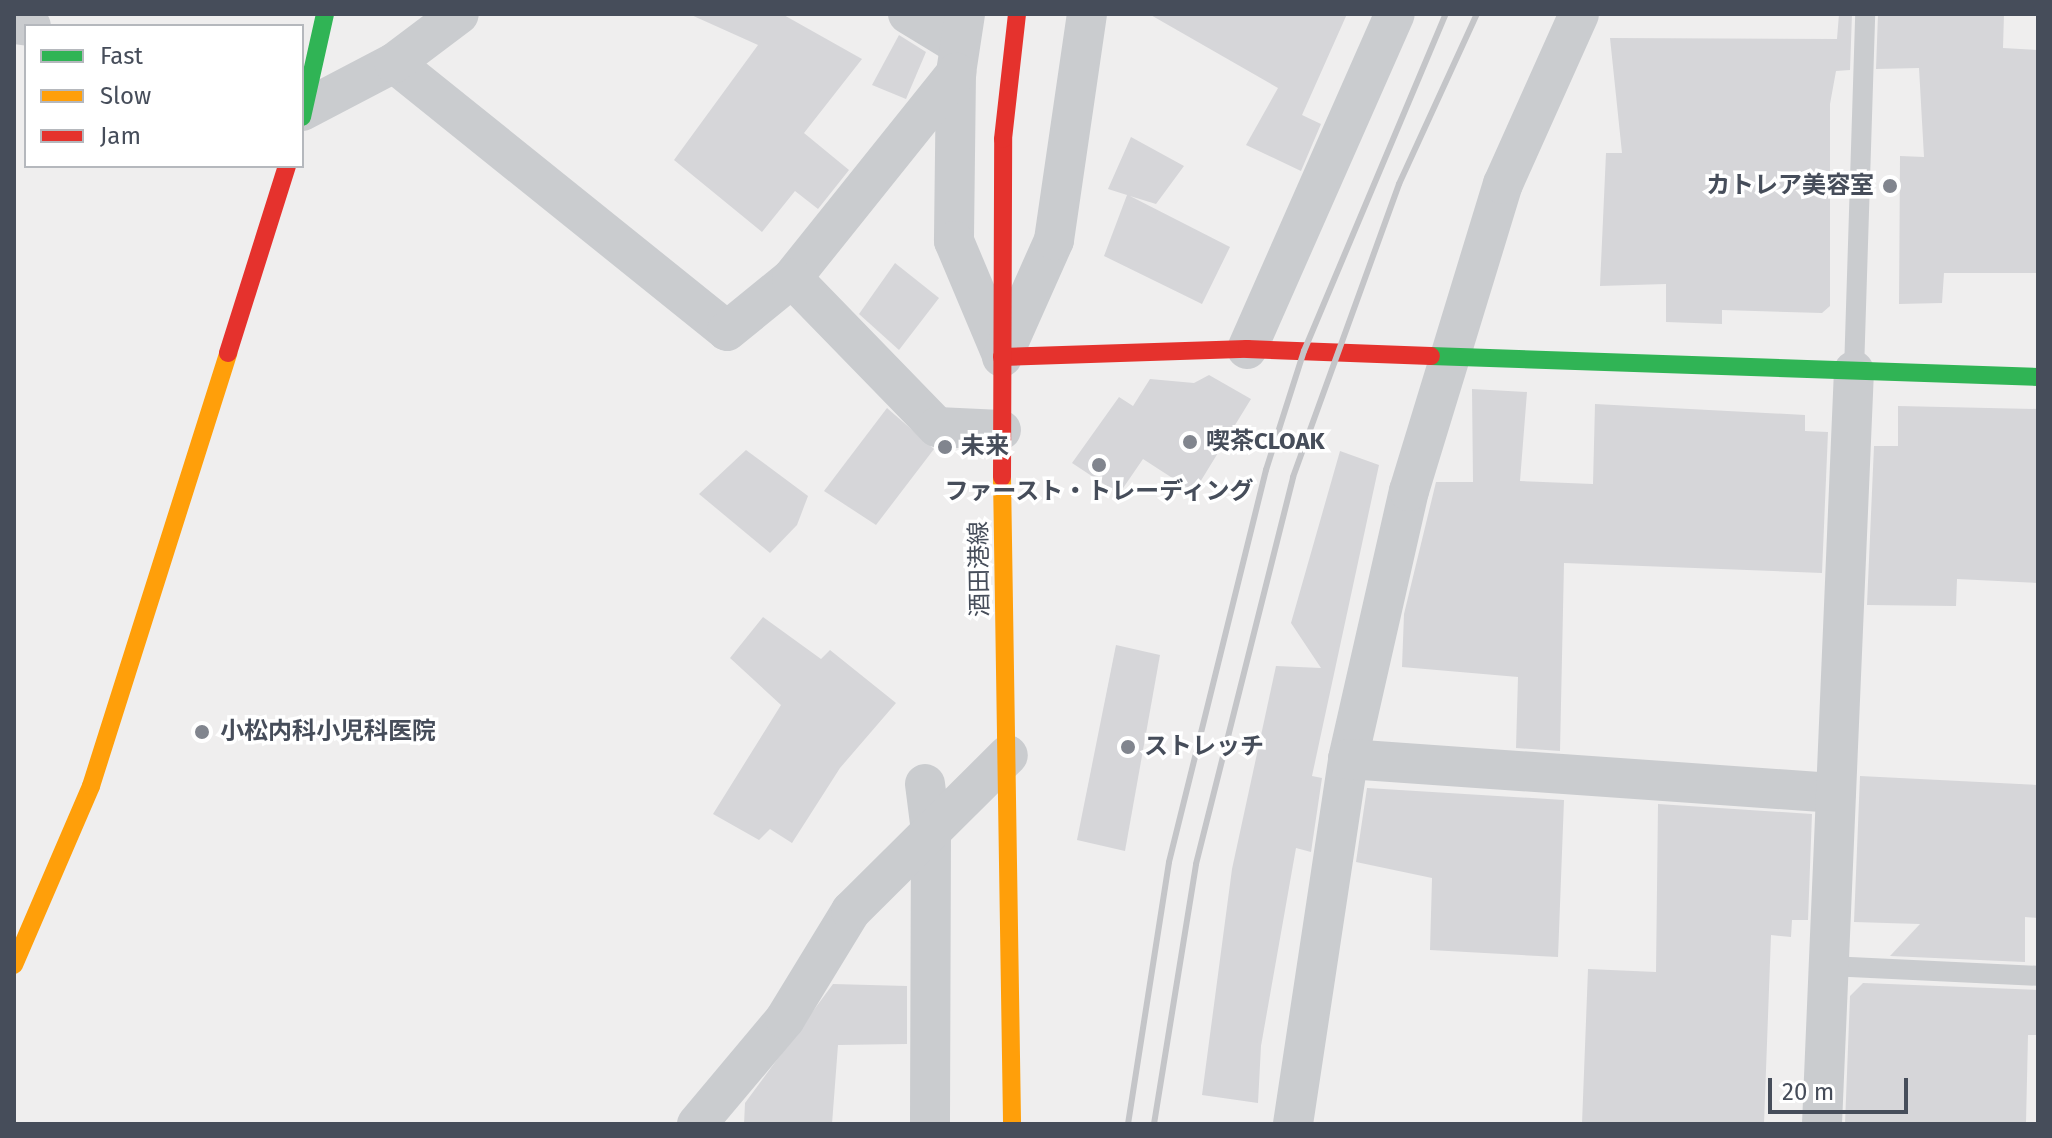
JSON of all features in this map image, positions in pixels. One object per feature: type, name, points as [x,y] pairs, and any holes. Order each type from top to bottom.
[{"type":"street","points":[[304,108],[325,14]]},
{"type":"street","points":[[304,112],[394,63],[459,14]]},
{"type":"street","points":[[908,14],[960,44]]},
{"type":"street","name":"酒田港線","points":[[1012,1124],[1001,430],[1003,139],[1017,14]]},
{"type":"street","points":[[1002,357],[1054,240],[1087,14]]},
{"type":"street","points":[[1247,349],[1395,14]]},
{"type":"street","points":[[1293,1124],[1348,759],[1409,491],[1454,357],[1503,184],[1579,14]]},
{"type":"street","points":[[394,63],[727,331],[792,278],[960,44]]},
{"type":"street","points":[[960,44],[954,241],[1002,357]]},
{"type":"street","points":[[14,965],[91,786],[286,168]]},
{"type":"street","points":[[792,278],[937,427],[1001,430]]},
{"type":"street","points":[[1002,357],[1247,349],[2038,377]]},
{"type":"street","points":[[1822,1124],[1854,371]]},
{"type":"street","points":[[697,1124],[785,1019],[851,911],[1008,755]]},
{"type":"street","points":[[1348,759],[1836,793]]},
{"type":"street","points":[[925,784],[931,831],[930,1124]]},
{"type":"lane","points":[[1854,371],[1865,14]]},
{"type":"lane","points":[[1829,966],[2038,976]]},
{"type":"building","points":[[689,14],[782,14],[862,59],[804,133],[849,170],[818,209],[795,191],[762,232],[674,160],[758,45]]},
{"type":"building","points":[[1149,14],[1347,14],[1302,115],[1321,124],[1301,171],[1246,145],[1278,88]]},
{"type":"building","points":[[1839,14],[1852,14],[1850,70],[1836,71],[1830,104],[1830,306],[1822,313],[1722,310],[1722,324],[1666,322],[1666,284],[1600,286],[1606,153],[1622,153],[1610,38],[1837,39]]},
{"type":"building","points":[[1878,14],[2004,14],[2003,48],[2038,50],[2038,273],[1944,273],[1942,303],[1899,304],[1900,156],[1924,157],[1919,68],[1876,69]]},
{"type":"building","points":[[899,35],[926,52],[906,99],[872,85]]},
{"type":"building","points":[[1131,137],[1184,166],[1156,204],[1130,196],[1230,247],[1202,304],[1104,256],[1127,195],[1108,189]]},
{"type":"building","points":[[895,263],[939,298],[899,350],[859,314]]},
{"type":"building","points":[[1209,375],[1251,399],[1194,492],[1143,459],[1119,494],[1072,463],[1119,397],[1133,406],[1150,379],[1194,383]]},
{"type":"building","points":[[1472,389],[1527,392],[1520,481],[1593,484],[1595,404],[1805,415],[1805,431],[1828,432],[1822,573],[1564,563],[1560,751],[1516,748],[1518,677],[1402,667],[1404,614],[1436,482],[1473,482]]},
{"type":"building","points":[[1898,406],[2038,409],[2038,583],[1957,579],[1956,606],[1867,605],[1874,446],[1898,446]]},
{"type":"building","points":[[887,408],[934,449],[876,525],[824,491]]},
{"type":"building","points":[[746,450],[808,496],[797,525],[770,553],[699,494]]},
{"type":"building","points":[[1340,451],[1379,465],[1312,776],[1322,778],[1311,852],[1296,848],[1261,1046],[1258,1103],[1202,1095],[1232,869],[1276,666],[1321,668],[1291,623]]},
{"type":"building","points":[[763,617],[821,659],[830,650],[896,703],[840,768],[792,843],[770,829],[759,840],[713,814],[781,705],[730,658]]},
{"type":"building","points":[[1116,645],[1160,655],[1125,851],[1077,840]]},
{"type":"building","points":[[1860,776],[2038,785],[2038,918],[2025,917],[2025,962],[1890,956],[1920,924],[1854,922]]},
{"type":"building","points":[[1367,788],[1564,800],[1558,957],[1430,950],[1432,878],[1356,862]]},
{"type":"building","points":[[1658,804],[1812,814],[1808,920],[1792,920],[1791,937],[1771,935],[1764,1124],[1582,1124],[1588,969],[1656,972]]},
{"type":"building","points":[[1863,983],[2038,990],[2038,1035],[2028,1035],[2026,1123],[1845,1124],[1850,996]]},
{"type":"building","points":[[833,984],[907,986],[907,1044],[838,1045],[832,1124],[744,1124],[745,1103]]},
{"type":"railway","points":[[1128,1124],[1169,862],[1266,470],[1304,351],[1446,14]]},
{"type":"railway","points":[[1154,1124],[1196,864],[1293,477],[1399,184],[1477,14]]},
{"type":"traffic: fast","points":[[304,108],[325,14]]},
{"type":"traffic: fast","points":[[1431,356],[2038,377]]},
{"type":"traffic: slow","points":[[14,965],[91,786],[228,353]]},
{"type":"traffic: slow","points":[[1002,477],[1012,1124]]},
{"type":"traffic: jam","points":[[1002,477],[1003,139],[1017,14]]},
{"type":"traffic: jam","points":[[228,353],[286,168]]},
{"type":"traffic: jam","points":[[1002,357],[1247,349],[1431,356]]},
{"type":"place","name":"カトレア美容室","points":[[1890,186]]},
{"type":"place","name":"喫茶CLOAK","points":[[1190,442]]},
{"type":"place","name":"未来","points":[[945,447]]},
{"type":"place","name":"ファースト・トレーディング","points":[[1099,465]]},
{"type":"place","name":"小松内科小児科医院","points":[[202,732]]},
{"type":"place","name":"ストレッチ","points":[[1128,747]]}]
